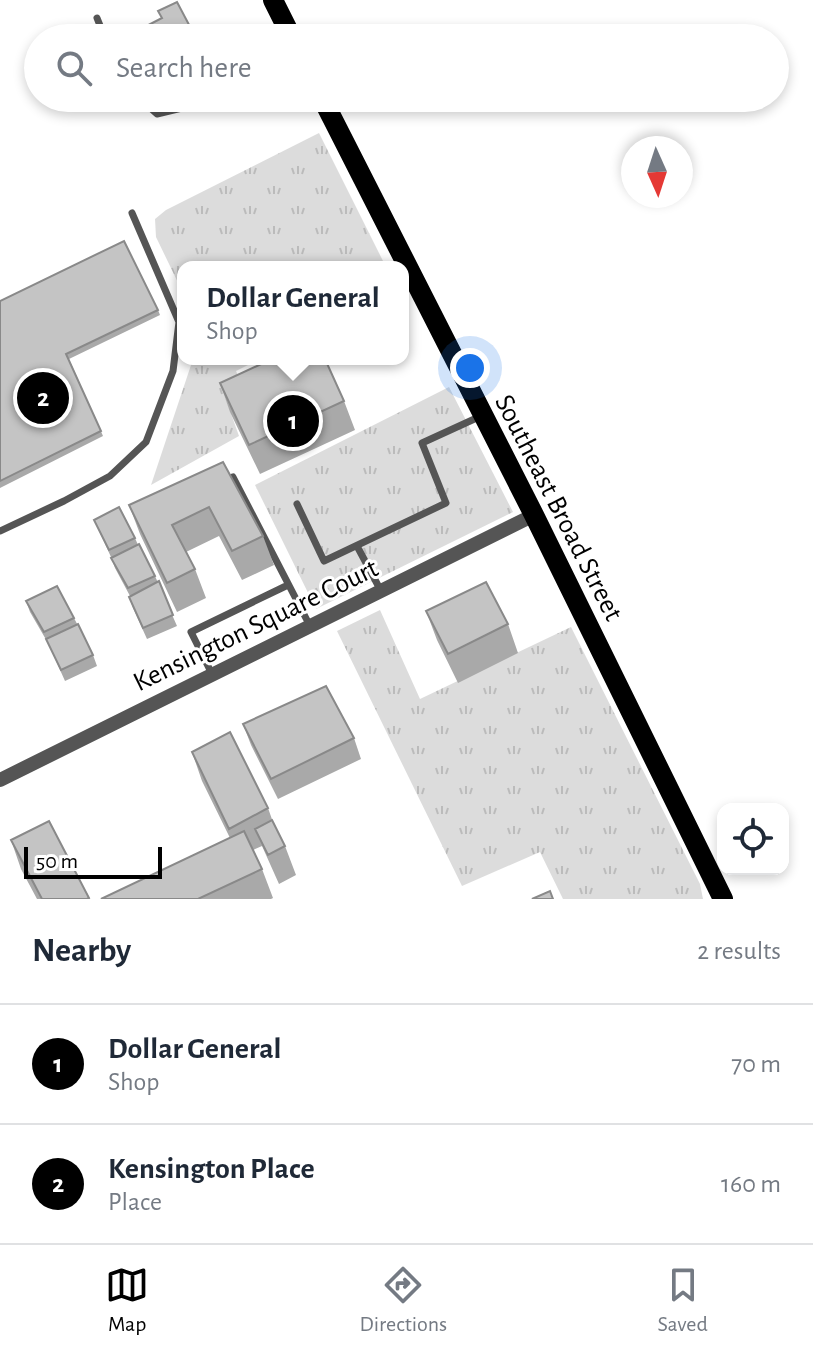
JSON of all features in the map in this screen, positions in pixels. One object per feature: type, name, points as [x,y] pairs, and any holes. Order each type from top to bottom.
[{"type":"main road","points":[[273,0],[285,24]]},
{"type":"main road","name":"Southeast Broad Street","points":[[329,112],[405,261]]},
{"type":"main road","name":"Southeast Broad Street","points":[[409,269],[723,899]]},
{"type":"street","name":"Kensington Square Court","points":[[0,780],[534,515]]},
{"type":"lane","points":[[97,18],[99,24]]},
{"type":"lane","points":[[132,213],[177,317]]},
{"type":"lane","points":[[0,531],[110,476],[146,442],[173,371],[177,338]]},
{"type":"lane","points":[[297,504],[324,561],[357,546],[446,503],[422,443],[483,415]]},
{"type":"lane","points":[[219,484],[233,477],[310,626]]},
{"type":"lane","points":[[357,546],[381,591]]},
{"type":"lane","points":[[212,674],[191,632],[288,585]]},
{"type":"green space","points":[[319,133],[383,261],[177,261],[177,281],[156,237],[155,219],[166,210]]},
{"type":"green space","points":[[191,365],[248,365],[236,371],[243,386],[224,394],[239,436],[151,485]]},
{"type":"green space","points":[[449,387],[513,512],[316,609],[255,485]]},
{"type":"green space","points":[[380,610],[420,699],[571,627],[700,884],[703,899],[563,899],[540,852],[462,886],[337,631]]},
{"type":"building","points":[[177,2],[189,24],[150,24],[162,18],[158,11]]},
{"type":"building","points":[[124,241],[158,310],[66,354],[101,431],[0,481],[0,301]]},
{"type":"building","points":[[259,365],[328,365],[344,401],[249,445],[220,383]]},
{"type":"building","points":[[223,462],[263,536],[232,551],[209,507],[172,525],[195,569],[167,583],[129,505]]},
{"type":"building","points":[[119,507],[135,538],[109,550],[94,520]]},
{"type":"building","points":[[139,544],[155,576],[128,588],[111,558]]},
{"type":"building","points":[[159,581],[173,615],[143,628],[129,597]]},
{"type":"building","points":[[486,582],[508,624],[448,654],[426,611]]},
{"type":"building","points":[[57,586],[74,618],[44,632],[26,601]]},
{"type":"building","points":[[78,624],[93,655],[61,670],[46,639]]},
{"type":"building","points":[[326,686],[354,738],[271,779],[243,724]]},
{"type":"building","points":[[230,732],[268,808],[229,829],[192,752]]},
{"type":"building","points":[[272,820],[285,846],[268,855],[255,829]]},
{"type":"building","points":[[49,821],[89,898],[42,899],[11,840]]},
{"type":"building","points":[[244,831],[262,869],[198,899],[101,899]]},
{"type":"building","points":[[550,891],[553,899],[532,899]]},
{"type":"place","name":"Kensington Place","points":[[43,398]]},
{"type":"place","name":"Dollar General","points":[[293,421]]}]
